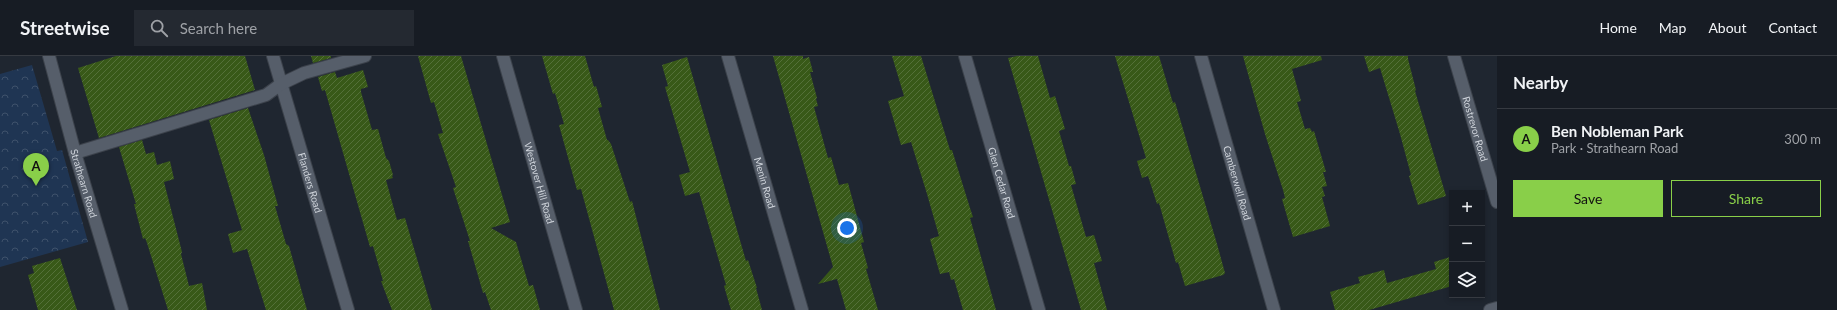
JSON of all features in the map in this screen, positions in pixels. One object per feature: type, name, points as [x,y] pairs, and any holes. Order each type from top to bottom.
[{"type":"street","name":"Strathearn Road","points":[[49,56],[75,153],[122,310]]},
{"type":"street","name":"Flanders Road","points":[[273,56],[348,310]]},
{"type":"street","points":[[75,153],[266,95],[281,84],[304,73],[365,56]]},
{"type":"street","name":"Westover Hill Road","points":[[503,56],[576,310]]},
{"type":"street","name":"Menin Road","points":[[728,56],[802,310]]},
{"type":"street","name":"Glen Cedar Road","points":[[965,56],[1039,310]]},
{"type":"street","name":"Camberwell Road","points":[[1201,56],[1274,310]]},
{"type":"street","name":"Rostrevor Road","points":[[1454,56],[1497,202]]},
{"type":"street","points":[[1490,310],[1497,308]]},
{"type":"green space","points":[[32,65],[57,151],[62,150],[88,242],[0,267],[0,74]]},
{"type":"building","points":[[116,56],[245,56],[255,90],[99,138],[78,68]]},
{"type":"building","points":[[311,56],[331,56],[331,58],[313,63]]},
{"type":"building","points":[[418,56],[461,56],[510,222],[491,228],[516,242],[529,286],[533,285],[540,310],[491,310],[485,292],[483,293],[468,241],[470,241],[453,188],[456,187],[438,134],[443,133],[434,102],[431,103]]},
{"type":"building","points":[[542,56],[585,56],[594,87],[596,86],[602,107],[598,108],[607,140],[611,144],[630,202],[632,201],[660,310],[614,310],[581,189],[577,190],[559,125],[564,124],[555,93],[553,94]]},
{"type":"building","points":[[773,56],[803,56],[803,59],[809,57],[813,72],[810,72],[818,106],[814,107],[828,158],[831,157],[839,185],[848,183],[864,242],[861,243],[868,268],[866,269],[878,310],[846,310],[837,279],[818,284],[833,267]]},
{"type":"building","points":[[892,56],[921,56],[950,150],[952,150],[973,217],[970,218],[996,310],[963,310],[954,279],[951,280],[949,272],[940,274],[930,239],[939,236],[927,194],[911,142],[901,145],[888,101],[904,96]]},
{"type":"building","points":[[1017,56],[1038,56],[1050,98],[1055,96],[1065,129],[1059,131],[1076,184],[1071,185],[1086,237],[1094,235],[1102,261],[1094,263],[1107,310],[1081,310],[1008,58]]},
{"type":"building","points":[[1115,56],[1159,56],[1173,103],[1175,102],[1217,244],[1225,273],[1223,275],[1185,286],[1178,262],[1176,263],[1159,203],[1157,204],[1148,176],[1142,178],[1137,161],[1146,158]]},
{"type":"building","points":[[1243,56],[1321,56],[1322,60],[1292,69],[1301,101],[1297,102],[1305,129],[1310,128],[1312,132],[1314,131],[1326,172],[1323,172],[1327,186],[1322,187],[1325,196],[1322,197],[1330,226],[1293,237],[1282,199],[1285,198],[1283,190],[1265,134]]},
{"type":"building","points":[[1364,56],[1408,56],[1415,91],[1446,196],[1418,205],[1409,176],[1411,175],[1400,134],[1380,68],[1369,72]]},
{"type":"building","points":[[687,57],[746,261],[748,260],[757,288],[762,310],[731,310],[724,286],[726,285],[699,192],[685,196],[679,175],[690,172],[665,87],[668,86],[662,65]]},
{"type":"building","points":[[363,70],[368,87],[361,89],[361,92],[372,130],[378,129],[386,158],[389,161],[393,175],[393,178],[386,180],[397,220],[405,218],[432,310],[392,310],[381,281],[383,281],[373,246],[370,247],[325,90],[322,91],[318,77],[335,72],[337,78]]},
{"type":"building","points":[[248,108],[264,155],[278,206],[275,206],[286,244],[289,246],[307,310],[266,310],[247,249],[233,253],[228,234],[242,230],[209,120]]},
{"type":"building","points":[[142,140],[146,154],[154,152],[157,165],[170,161],[174,179],[164,182],[182,252],[181,254],[189,286],[202,283],[207,310],[168,310],[147,243],[145,238],[143,239],[134,204],[136,204],[119,147]]},
{"type":"building","points":[[1449,257],[1449,287],[1369,310],[1335,310],[1330,292],[1360,283],[1358,277],[1384,270],[1387,283],[1436,269],[1434,262]]},
{"type":"building","points":[[60,258],[77,310],[38,310],[28,275],[34,273],[32,266]]},
{"type":"place","name":"Ben Nobleman Park","points":[[36,186]]}]
